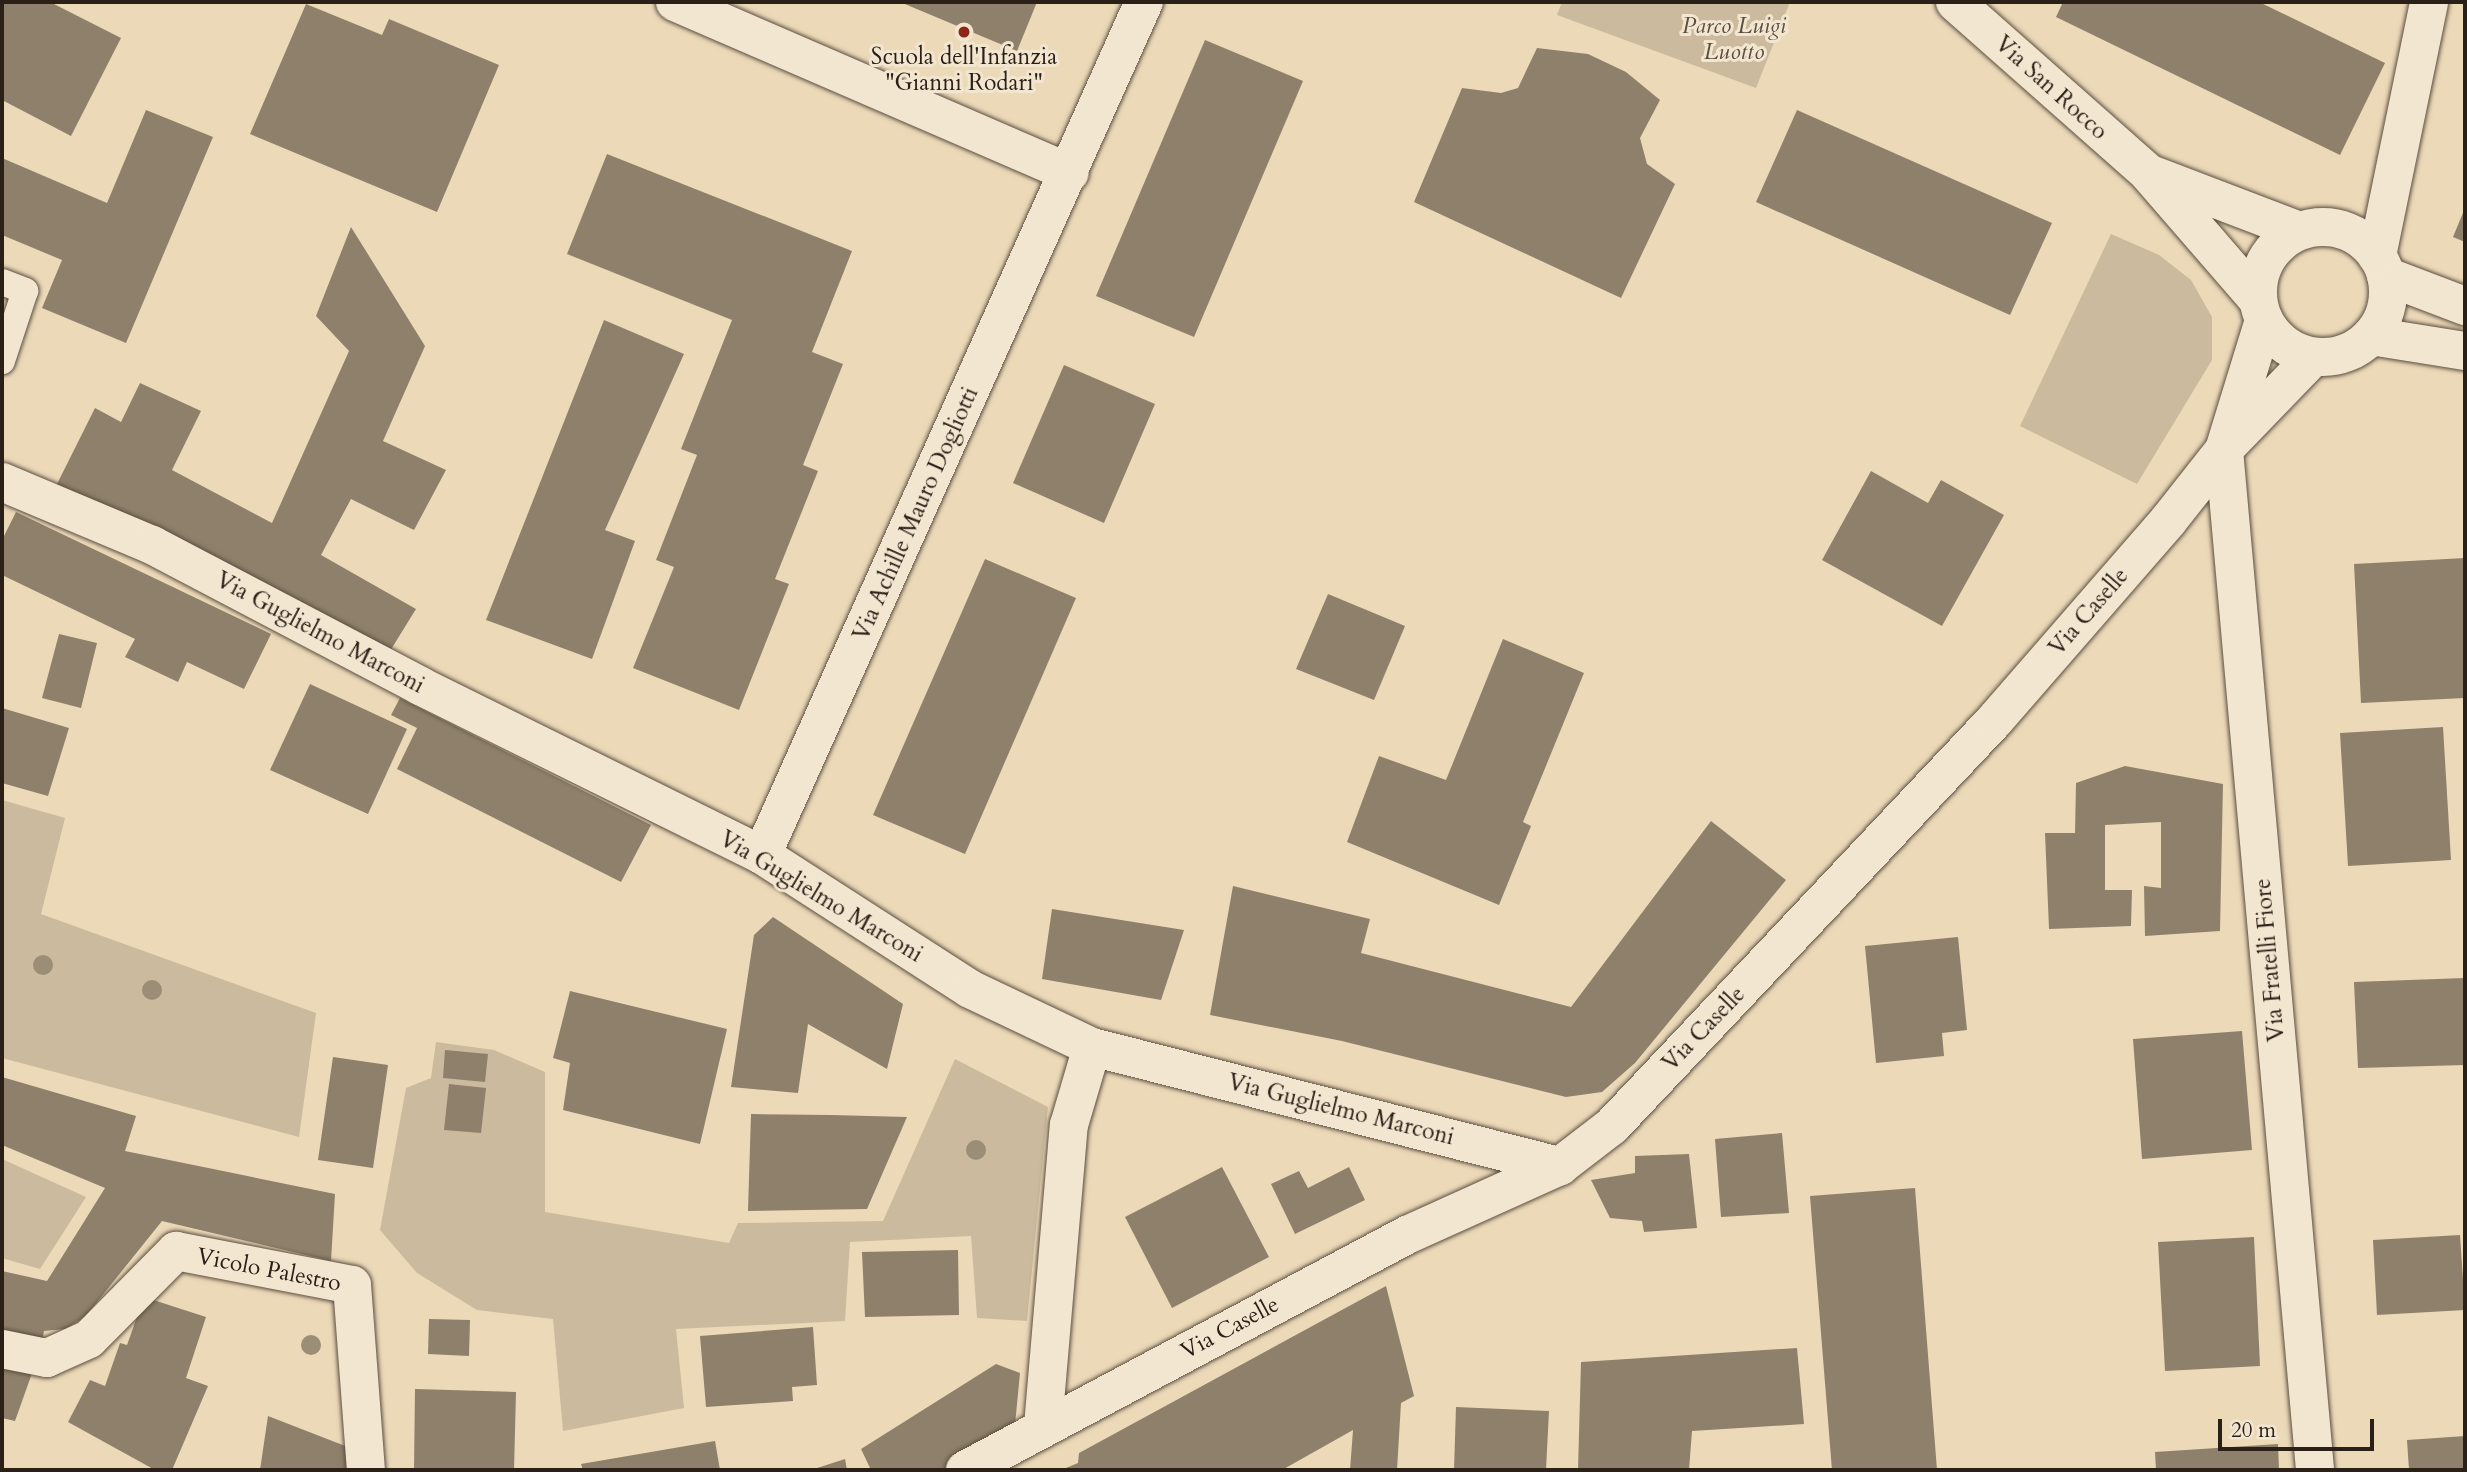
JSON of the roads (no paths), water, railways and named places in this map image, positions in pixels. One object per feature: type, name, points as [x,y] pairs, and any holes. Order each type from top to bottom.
[{"type":"street","points":[[675,2],[1070,173]]},
{"type":"street","name":"Via Achille Mauro Dogliotti","points":[[762,855],[1070,173],[1144,2]]},
{"type":"street","name":"Via San Rocco","points":[[1955,2],[2148,173],[2261,310]]},
{"type":"street","points":[[2428,2],[2382,266],[2388,297],[2383,318],[2371,336],[2355,349],[2335,357],[2313,357],[2284,344],[2261,310],[2259,278],[2267,258],[2300,231],[2343,230],[2362,240],[2382,266],[2465,306]]},
{"type":"street","points":[[2343,230],[2401,154]]},
{"type":"street","name":"Via San Rocco","points":[[2148,173],[2300,231]]},
{"type":"street","name":"Via Caselle","points":[[2224,450],[2261,310]]},
{"type":"street","points":[[2371,336],[2465,351]]},
{"type":"street","name":"Via Caselle","points":[[965,1470],[1042,1426],[1407,1236],[1560,1166],[1612,1126],[1920,802],[2168,521],[2224,450],[2313,357]]},
{"type":"street","name":"Via Fratelli Fiore","points":[[2224,450],[2315,1470]]},
{"type":"street","name":"Via Guglielmo Marconi","points":[[2,482],[152,545],[420,686],[762,855],[970,989],[1092,1047],[1560,1166]]},
{"type":"street","points":[[1042,1426],[1069,1125],[1092,1047]]},
{"type":"street","name":"Vicolo Palestro","points":[[2,1349],[47,1358],[89,1339],[176,1251],[352,1285],[366,1470]]},
{"type":"lane","points":[[2,282],[25,291],[2,362]]},
{"type":"place","name":"Scuola dell'Infanzia \"Gianni Rodari\"","points":[[964,32]]},
{"type":"park label","name":"Parco Luigi Luotto","points":[[1734,39]]}]
